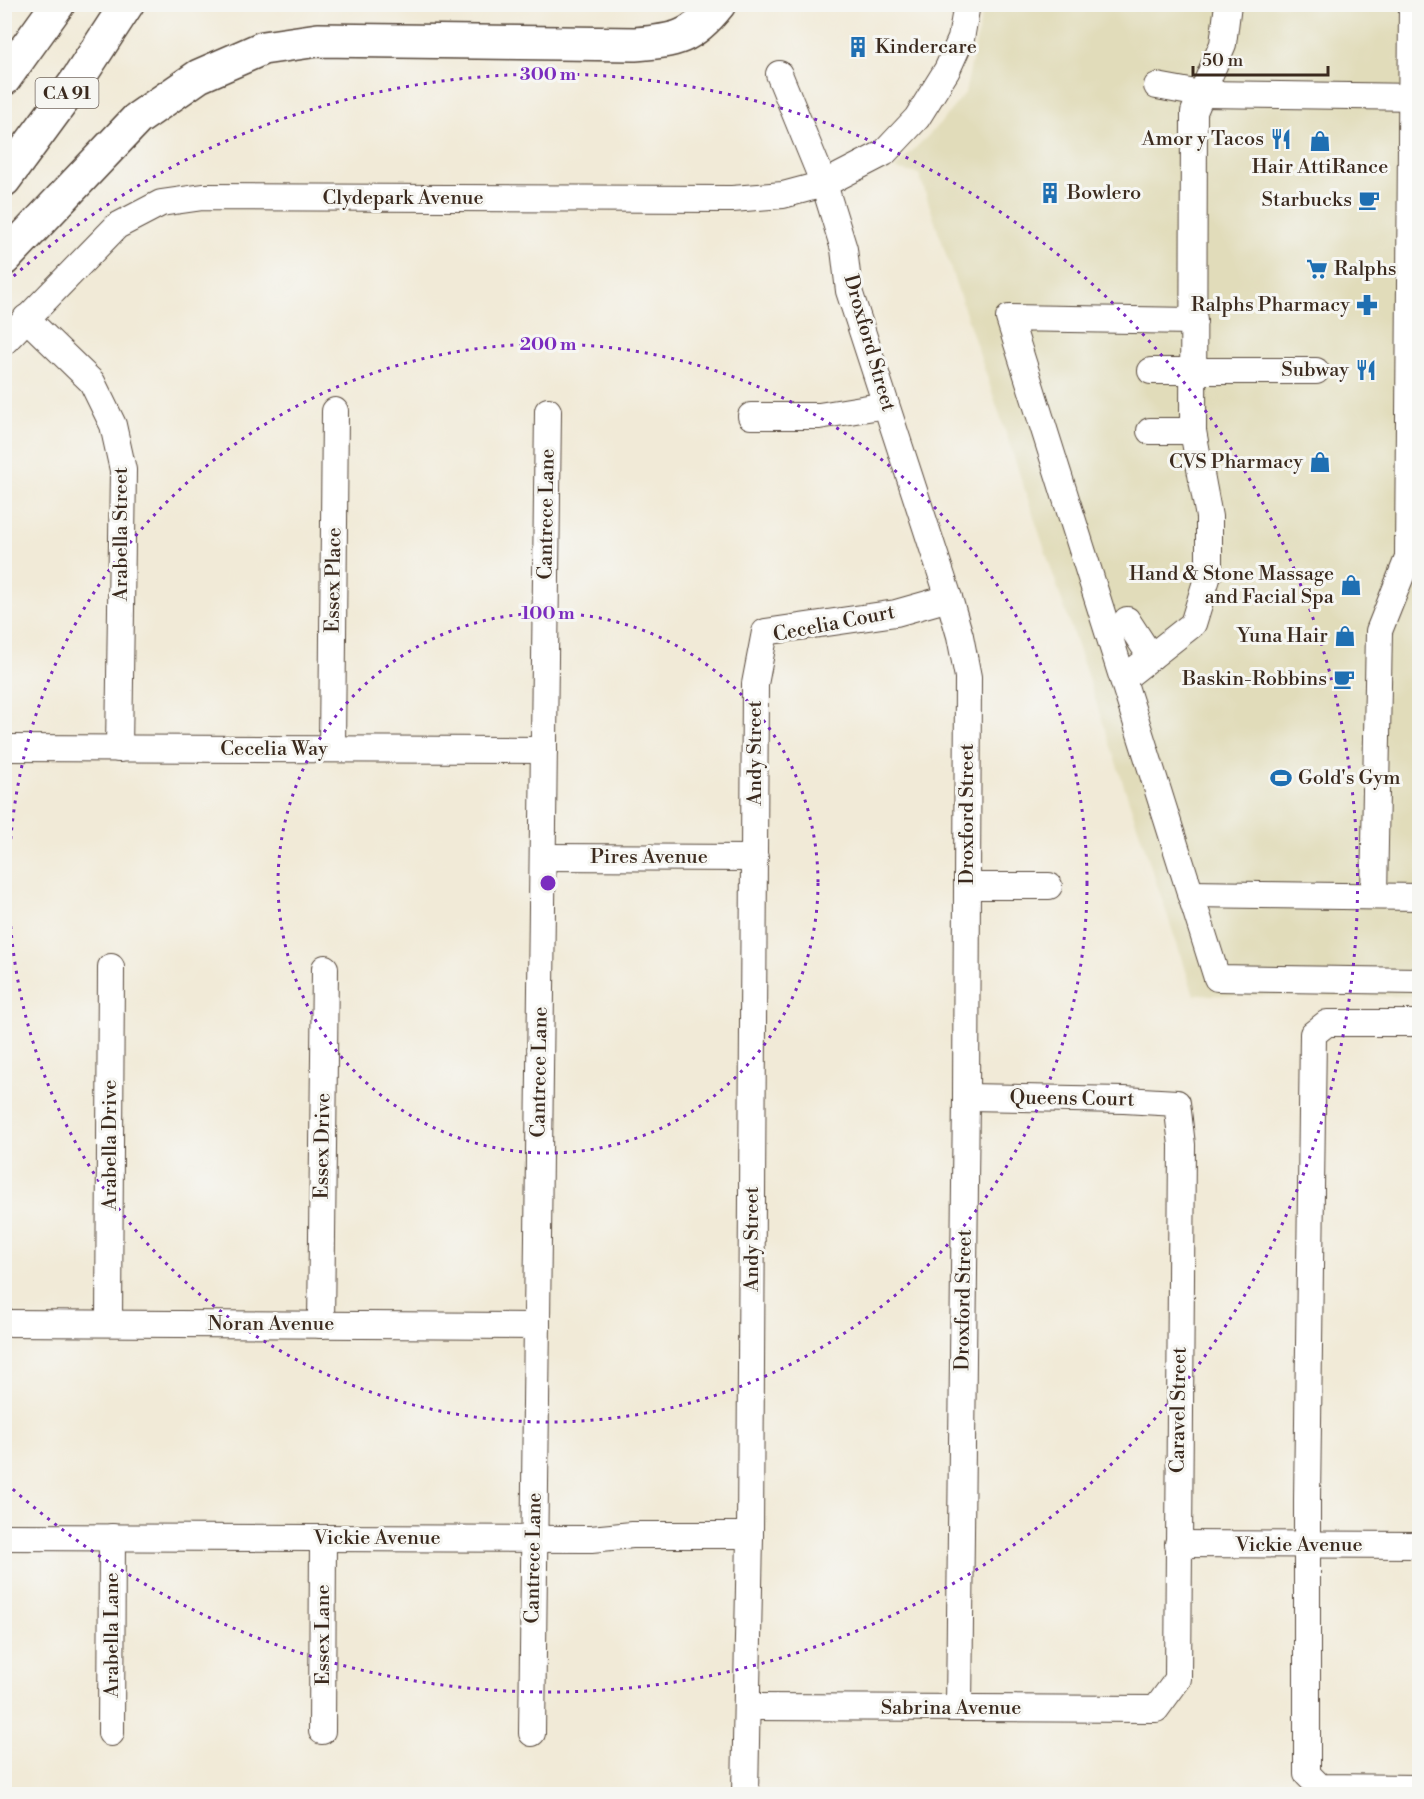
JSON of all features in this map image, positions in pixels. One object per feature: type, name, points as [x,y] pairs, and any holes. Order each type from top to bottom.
[{"type":"highway","name":"CA 91","points":[[4,79],[58,4]]},
{"type":"highway","points":[[4,145],[104,4]]},
{"type":"highway","name":"CA 91","points":[[4,180],[76,82],[128,4]]},
{"type":"highway","points":[[4,259],[137,119],[199,76],[263,48],[318,40],[635,44],[668,41],[695,30],[719,4]]},
{"type":"street","points":[[824,184],[884,153],[917,118],[947,70],[961,39],[967,4]]},
{"type":"street","points":[[1123,679],[1193,624],[1209,572],[1209,517],[1194,430],[1194,112],[1223,44],[1228,4]]},
{"type":"street","points":[[1374,896],[1379,631],[1414,558],[1416,56],[1412,4]]},
{"type":"street","name":"Droxford Street","points":[[779,74],[824,184],[844,249],[849,291],[949,598],[960,636],[968,677],[959,1707]]},
{"type":"street","points":[[1157,86],[1202,94],[1415,97]]},
{"type":"street","name":"Clydepark Avenue","points":[[4,342],[117,226],[161,203],[203,197],[732,199],[783,195],[824,184]]},
{"type":"street","name":"Arabella Street","points":[[26,318],[92,382],[113,425],[123,470],[119,749]]},
{"type":"street","points":[[1194,321],[1009,318],[1217,978],[1419,981]]},
{"type":"street","points":[[1151,371],[1316,371]]},
{"type":"street","points":[[751,416],[819,417],[886,405]]},
{"type":"street","name":"Essex Place","points":[[332,749],[335,411]]},
{"type":"street","name":"Cantrece Lane","points":[[532,1733],[548,411]]},
{"type":"street","points":[[1150,431],[1194,430]]},
{"type":"street","name":"Cecelia Court","points":[[755,684],[765,632],[896,613],[949,598]]},
{"type":"street","points":[[1127,620],[1151,657]]},
{"type":"street","name":"Andy Street","points":[[745,1794],[750,1535],[755,684]]},
{"type":"street","name":"Cecelia Way","points":[[4,748],[544,750]]},
{"type":"street","name":"Pires Avenue","points":[[543,857],[755,858]]},
{"type":"street","points":[[967,886],[1048,886]]},
{"type":"street","points":[[1191,894],[1419,897]]},
{"type":"street","name":"Arabella Drive","points":[[109,1323],[111,967]]},
{"type":"street","name":"Essex Drive","points":[[321,1325],[325,968]]},
{"type":"street","points":[[1419,1023],[1327,1023],[1313,1034],[1307,1500],[1307,1774],[1320,1787],[1419,1788]]},
{"type":"street","name":"Queens Court","points":[[966,1097],[1177,1103]]},
{"type":"street","name":"Caravel Street","points":[[1156,1709],[1178,1679],[1182,1145],[1177,1103]]},
{"type":"street","name":"Noran Avenue","points":[[4,1323],[537,1326]]},
{"type":"street","name":"Vickie Avenue","points":[[4,1537],[591,1539],[632,1535],[750,1535]]},
{"type":"street","name":"Arabella Lane","points":[[111,1733],[112,1537]]},
{"type":"street","name":"Essex Lane","points":[[322,1731],[323,1538]]},
{"type":"street","name":"Vickie Avenue","points":[[1178,1544],[1419,1545]]},
{"type":"street","name":"Sabrina Avenue","points":[[747,1707],[1156,1709]]},
{"type":"shaded area","points":[[984,5],[1419,5],[1419,996],[1194,995],[919,174],[894,169],[938,126],[965,93]]},
{"type":"place","name":"Kindercare","points":[[858,47]]},
{"type":"place","name":"Amor y Tacos","points":[[1281,139]]},
{"type":"place","name":"Hair AttiRance","points":[[1320,141]]},
{"type":"place","name":"Bowlero","points":[[1050,193]]},
{"type":"place","name":"Starbucks","points":[[1369,200]]},
{"type":"place","name":"Ralphs","points":[[1317,269]]},
{"type":"place","name":"Ralphs Pharmacy","points":[[1367,305]]},
{"type":"place","name":"Subway","points":[[1366,370]]},
{"type":"place","name":"CVS Pharmacy","points":[[1320,462]]},
{"type":"place","name":"Hand & Stone Massage and Facial Spa","points":[[1351,585]]},
{"type":"place","name":"Yuna Hair","points":[[1345,636]]},
{"type":"place","name":"Baskin-Robbins","points":[[1344,679]]},
{"type":"place","name":"Gold's Gym","points":[[1281,778]]}]
